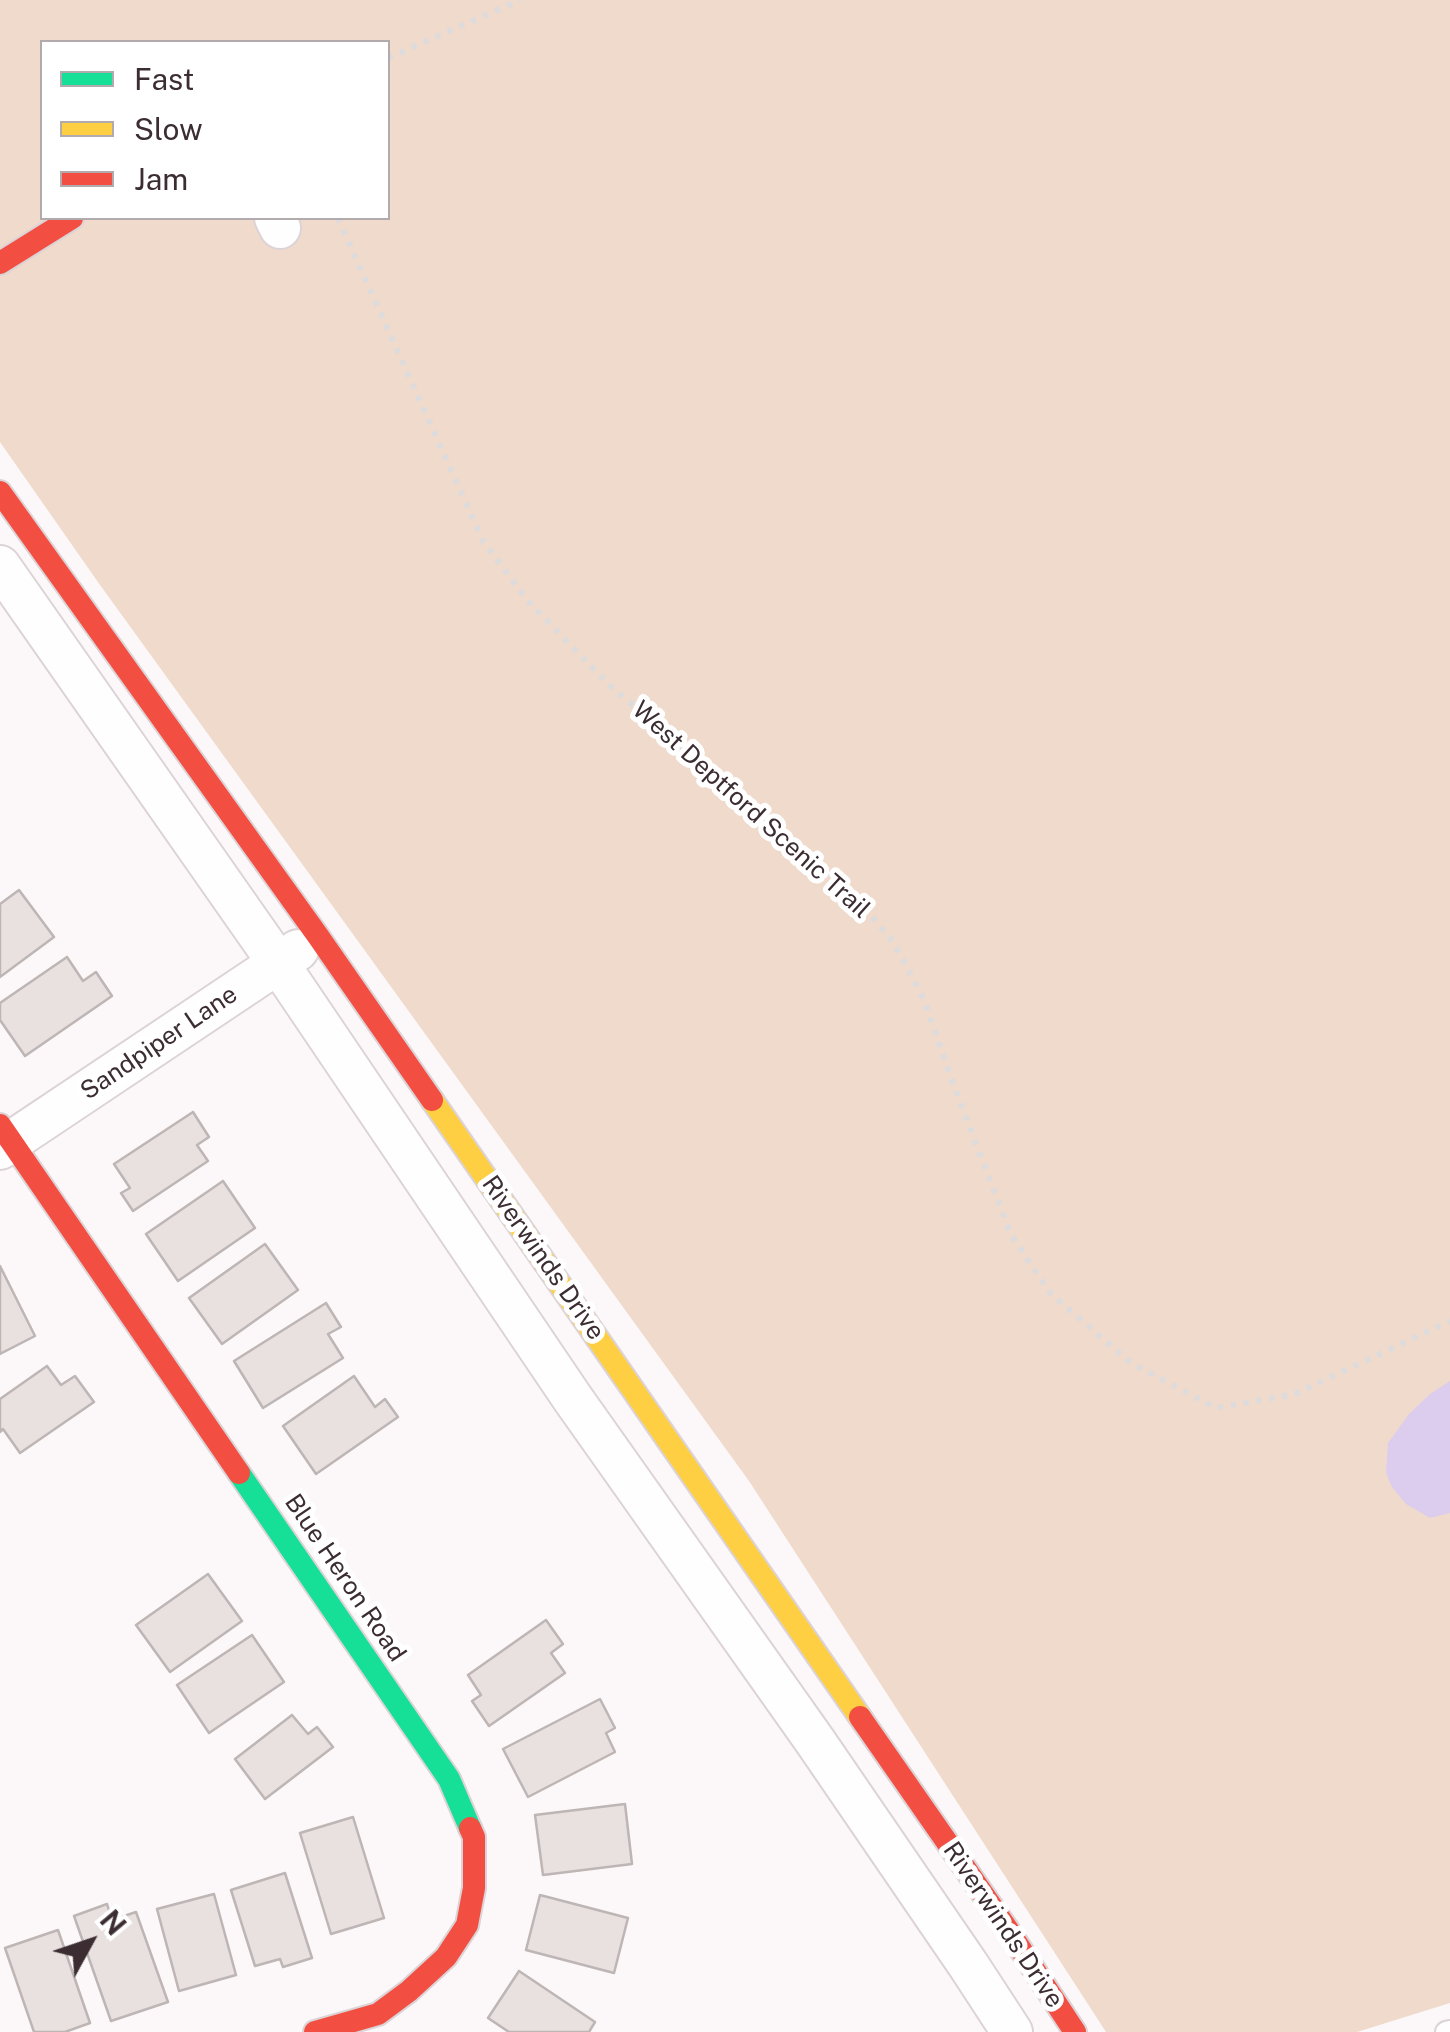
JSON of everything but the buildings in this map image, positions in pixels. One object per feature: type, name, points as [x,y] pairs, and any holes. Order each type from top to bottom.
[{"type":"street","points":[[0,262],[69,220]]},
{"type":"street","name":"Riverwinds Drive","points":[[0,492],[318,936],[608,1351],[1028,1958],[1075,2032]]},
{"type":"street","name":"Riverwinds Drive","points":[[0,566],[278,964],[562,1383],[826,1757],[1012,2032]]},
{"type":"street","name":"Sandpiper Lane","points":[[4,1139],[318,936]]},
{"type":"street","name":"Blue Heron Road","points":[[4,1139],[449,1779],[474,1837],[474,1888],[467,1925],[446,1957],[378,2014],[315,2032]]},
{"type":"path","points":[[390,57],[520,0]]},
{"type":"path","name":"West Deptford Scenic Trail","points":[[339,220],[483,540],[528,601],[604,681],[858,900],[894,944],[924,1000],[1011,1236],[1050,1293],[1130,1362],[1216,1408],[1295,1394],[1450,1321]]},
{"type":"shaded area","points":[[0,0],[1450,0],[1450,2003],[1357,2032],[1106,2032],[749,1481],[0,442]]},
{"type":"shaded area","points":[[1450,1381],[1450,1513],[1430,1518],[1406,1504],[1392,1487],[1386,1473],[1388,1443],[1409,1414]]},
{"type":"traffic: fast","points":[[239,1473],[449,1779],[470,1828]]},
{"type":"traffic: slow","points":[[432,1100],[860,1717]]},
{"type":"traffic: jam","points":[[0,263],[69,220]]},
{"type":"traffic: jam","points":[[0,492],[432,1100]]},
{"type":"traffic: jam","points":[[0,1125],[239,1473]]},
{"type":"traffic: jam","points":[[860,1717],[1075,2032]]},
{"type":"traffic: jam","points":[[315,2032],[378,2014],[446,1957],[467,1925],[474,1888],[474,1837],[470,1828]]}]
